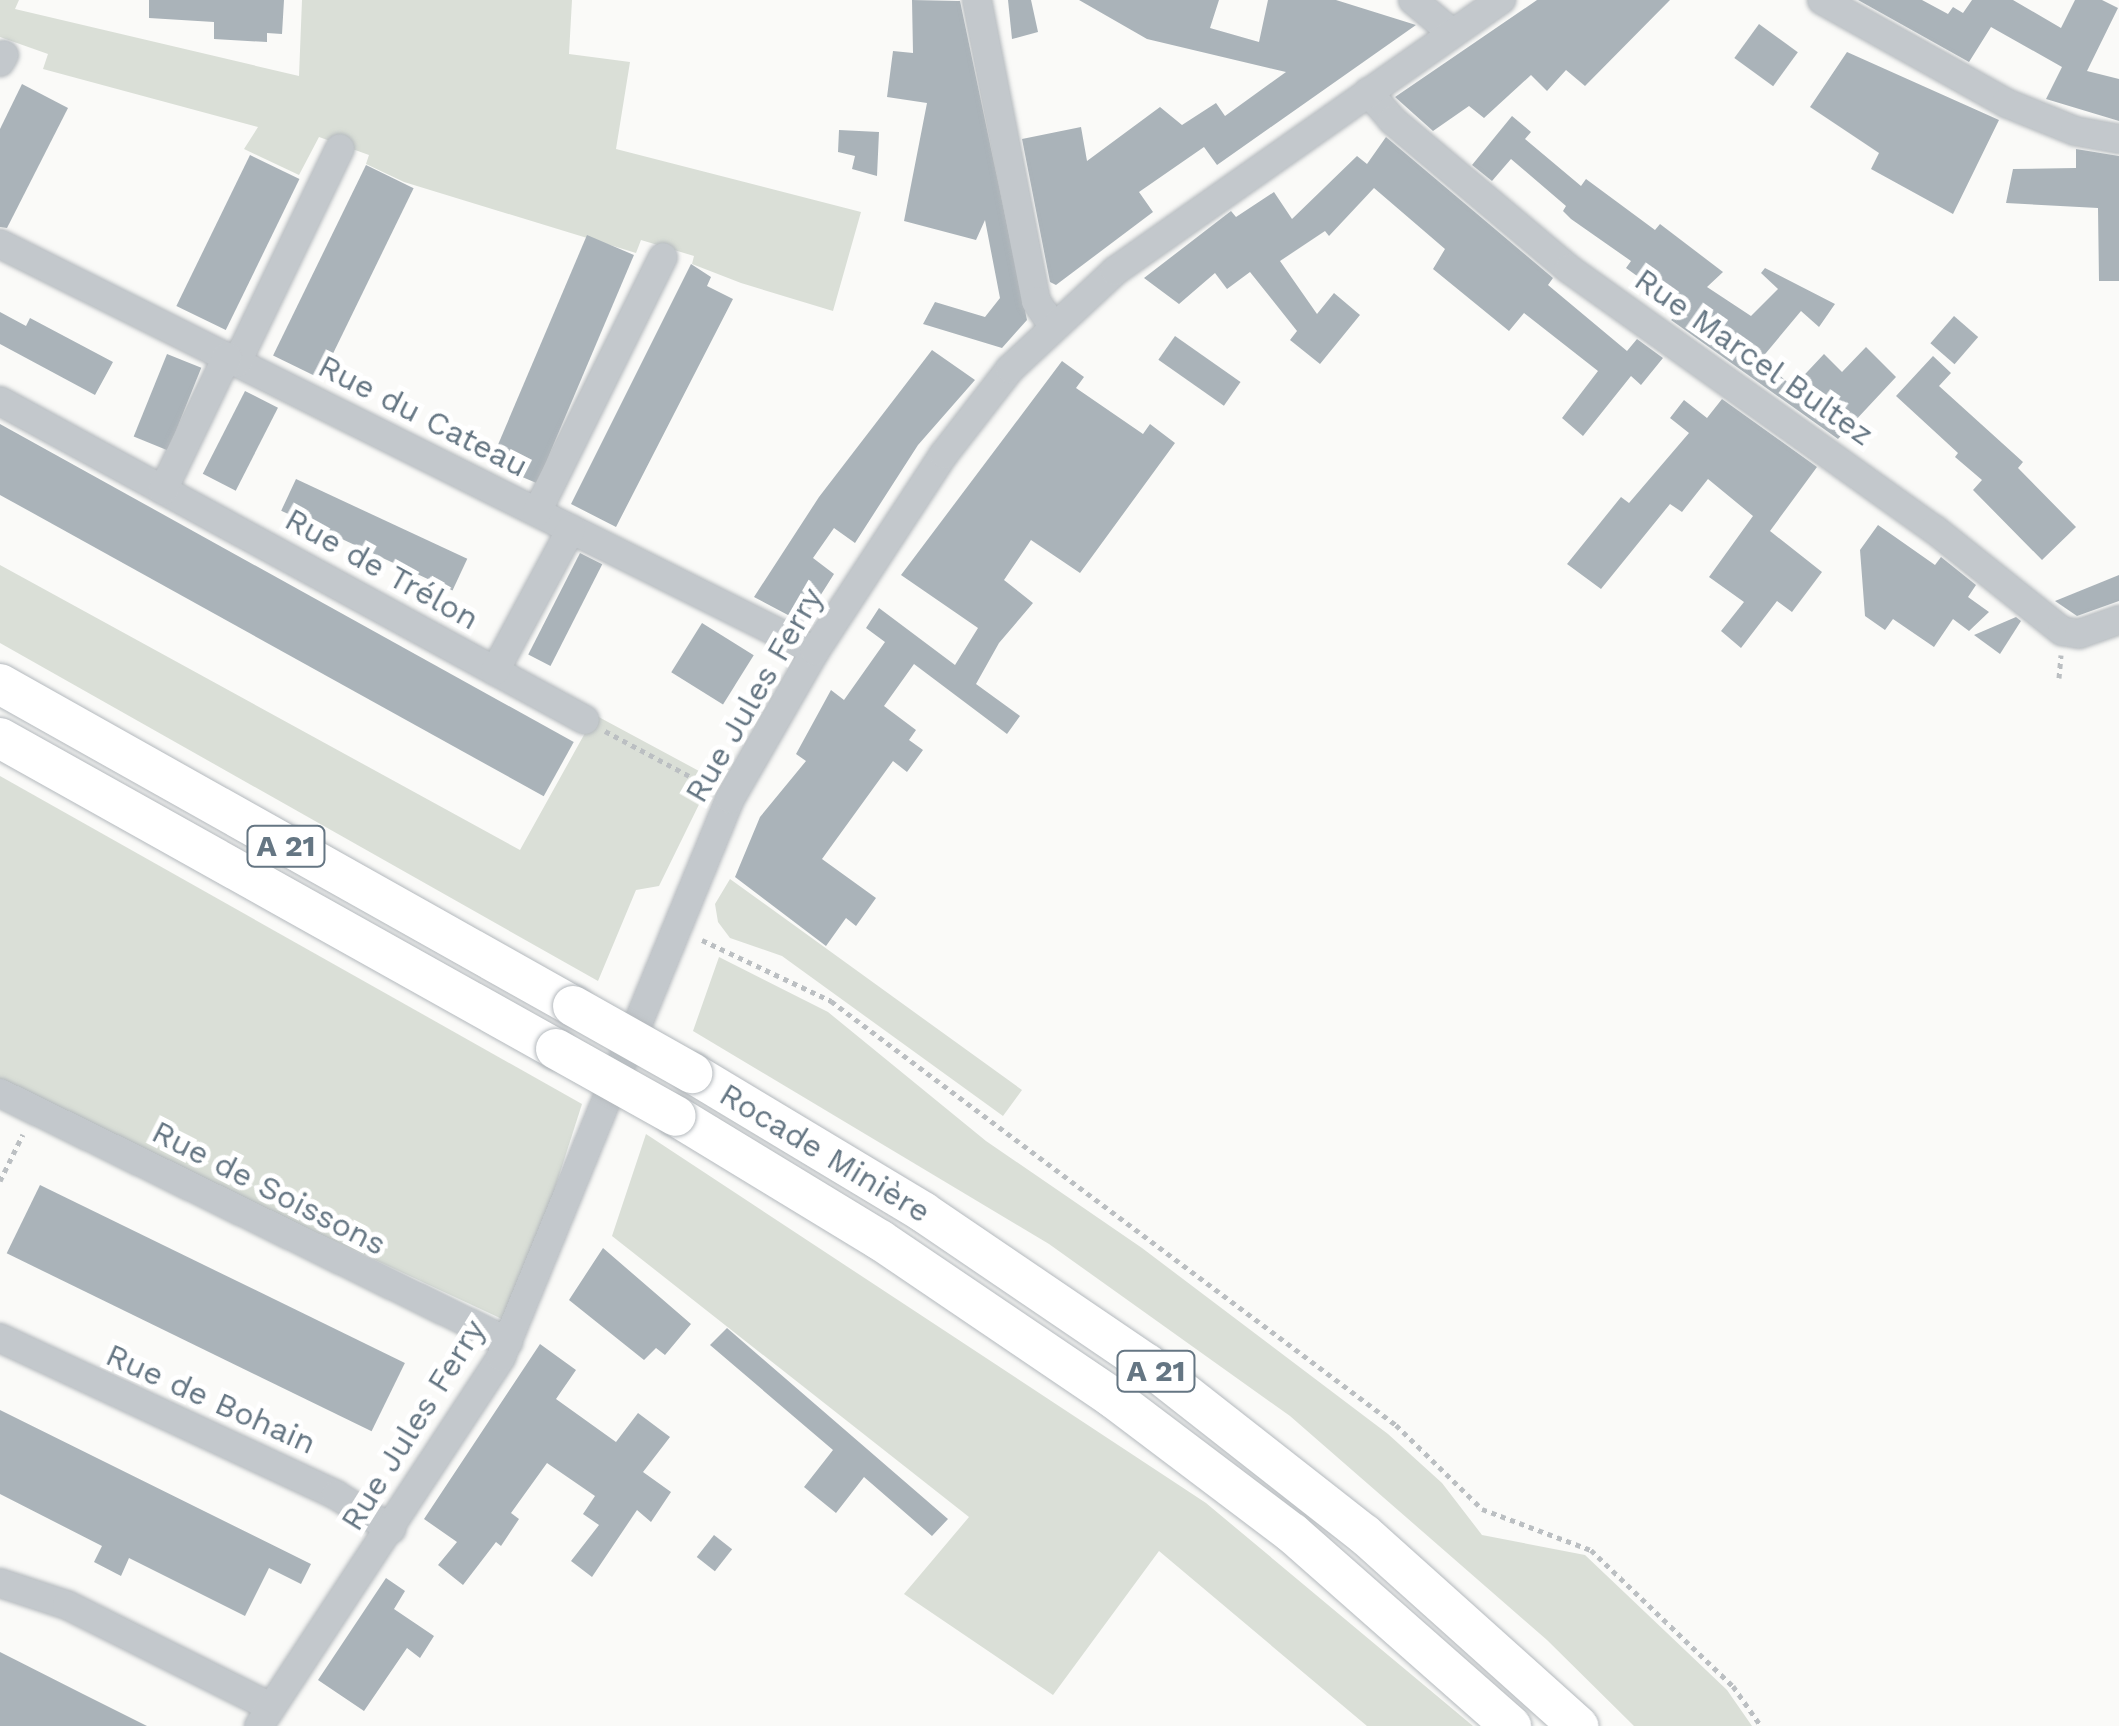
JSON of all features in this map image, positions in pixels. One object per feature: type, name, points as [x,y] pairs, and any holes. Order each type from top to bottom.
[{"type":"highway","name":"Rocade Minière","points":[[0,684],[692,1072],[922,1212],[1147,1364],[1351,1523],[1578,1726]]},
{"type":"highway","name":"Rocade Minière","points":[[0,738],[676,1116],[906,1256],[1156,1429],[1292,1533],[1512,1726]]},
{"type":"street","points":[[977,0],[1036,301],[1052,326]]},
{"type":"street","points":[[1413,0],[1452,34]]},
{"type":"street","name":"Rue Jules Ferry","points":[[265,1716],[391,1529],[508,1342],[730,799],[815,651],[955,438],[1052,326],[1134,256],[1501,0]]},
{"type":"street","points":[[1822,0],[2006,103],[2075,131],[2119,140]]},
{"type":"street","name":"Rue Marcel Bultez","points":[[1368,92],[1392,120],[1569,269],[1934,529],[2062,631],[2079,634],[2119,620]]},
{"type":"street","points":[[163,490],[340,148]]},
{"type":"street","name":"Rue du Cateau","points":[[0,244],[815,651]]},
{"type":"street","points":[[536,512],[663,257]]},
{"type":"street","name":"Rue de Trélon","points":[[0,401],[585,720]]},
{"type":"street","points":[[495,671],[570,529]]},
{"type":"street","name":"Rue de Soissons","points":[[0,1093],[508,1342]]},
{"type":"street","name":"Rue de Bohain","points":[[0,1338],[336,1495],[391,1529]]},
{"type":"street","points":[[0,1583],[67,1605],[265,1716]]},
{"type":"path","points":[[585,720],[730,799]]},
{"type":"path","points":[[677,927],[831,1001],[1396,1425],[1482,1509],[1591,1550],[1733,1686],[1761,1726]]},
{"type":"path","points":[[0,1181],[34,1110]]},
{"type":"shaded area","points":[[0,0],[19,0],[15,9],[299,76],[302,0],[572,0],[569,54],[630,62],[616,149],[861,212],[833,311],[741,283],[692,264],[694,256],[641,240],[636,253],[404,182],[366,164],[369,155],[319,137],[299,175],[244,149],[258,127],[43,69],[48,54],[0,37]]},
{"type":"shaded area","points":[[0,565],[520,850],[595,715],[712,778],[659,886],[636,890],[598,981],[0,643]]},
{"type":"shaded area","points":[[0,776],[582,1104],[548,1210],[502,1319],[0,1085]]},
{"type":"shaded area","points":[[730,879],[1022,1090],[1003,1116],[782,956],[730,938],[718,922],[715,904]]},
{"type":"shaded area","points":[[719,957],[828,1012],[986,1141],[1142,1248],[1388,1434],[1442,1483],[1482,1535],[1585,1555],[1727,1690],[1752,1726],[1634,1726],[1547,1640],[1290,1416],[1049,1244],[693,1031]]},
{"type":"shaded area","points":[[646,1134],[1206,1503],[1473,1726],[1367,1726],[1159,1551],[1053,1695],[904,1594],[969,1517],[612,1236]]},
{"type":"building","points":[[149,0],[284,0],[282,34],[267,33],[267,42],[214,39],[214,22],[149,18]]},
{"type":"building","points":[[912,0],[960,1],[1027,320],[1002,348],[923,324],[935,302],[985,317],[1000,298],[985,220],[976,240],[904,221],[927,103],[887,97],[893,51],[913,53]]},
{"type":"building","points":[[1008,0],[1031,0],[1038,32],[1012,39]]},
{"type":"building","points":[[1079,0],[1219,0],[1210,28],[1259,42],[1268,0],[1336,0],[1416,25],[1217,165],[1204,147],[1139,192],[1153,212],[1056,285],[1050,282],[1022,139],[1081,127],[1087,161],[1160,107],[1182,125],[1216,103],[1225,116],[1286,72],[1147,39]]},
{"type":"building","points":[[1537,0],[1670,0],[1585,86],[1566,70],[1547,91],[1531,75],[1484,118],[1469,106],[1433,131],[1395,97]]},
{"type":"building","points":[[1858,0],[1922,0],[1948,14],[1953,7],[1963,13],[1972,0],[2013,0],[2061,28],[2075,0],[2102,0],[2118,8],[2087,71],[2119,79],[2119,121],[2046,99],[2062,67],[1991,27],[1969,62]]},
{"type":"building","points":[[1759,24],[1798,52],[1773,86],[1734,58]]},
{"type":"building","points":[[1847,52],[1999,120],[1953,214],[1871,169],[1879,153],[1810,107]]},
{"type":"building","points":[[22,84],[68,108],[7,228],[0,227],[0,129]]},
{"type":"building","points":[[1512,116],[1531,132],[1525,139],[1581,186],[1586,179],[1655,230],[1660,224],[1723,272],[1707,287],[1751,316],[1778,289],[1761,273],[1765,268],[1835,304],[1819,327],[1801,311],[1761,359],[1793,387],[1824,354],[1842,372],[1866,347],[1896,377],[1838,439],[1671,320],[1683,309],[1626,268],[1631,261],[1571,219],[1563,211],[1566,206],[1511,159],[1492,181],[1472,165]]},
{"type":"building","points":[[839,130],[879,132],[877,176],[852,169],[855,156],[838,152]]},
{"type":"building","points":[[1386,137],[1553,278],[1548,285],[1627,351],[1637,339],[1663,358],[1641,385],[1631,376],[1583,436],[1562,418],[1598,371],[1524,313],[1509,331],[1433,269],[1445,249],[1374,188],[1329,236],[1325,231],[1280,261],[1317,314],[1334,293],[1360,315],[1320,364],[1290,340],[1297,331],[1250,272],[1227,289],[1215,273],[1179,304],[1144,278],[1231,211],[1236,217],[1274,192],[1292,219],[1357,156],[1367,164]]},
{"type":"building","points":[[2076,149],[2119,156],[2119,281],[2099,281],[2098,208],[2006,203],[2013,169],[2076,168]]},
{"type":"building","points":[[250,155],[299,179],[226,330],[176,306]]},
{"type":"building","points":[[366,165],[414,188],[321,379],[273,356]]},
{"type":"building","points":[[587,235],[634,255],[537,483],[490,463]]},
{"type":"building","points":[[691,264],[711,277],[707,286],[733,299],[616,527],[571,504]]},
{"type":"building","points":[[0,312],[26,326],[30,318],[113,362],[95,395],[0,344]]},
{"type":"building","points":[[1954,316],[1978,337],[1955,364],[1930,343]]},
{"type":"building","points":[[1175,336],[1241,382],[1224,406],[1158,360]]},
{"type":"building","points":[[932,350],[975,380],[918,445],[855,543],[834,528],[813,558],[834,574],[803,623],[754,597],[819,497]]},
{"type":"building","points":[[167,354],[201,368],[168,450],[134,437]]},
{"type":"building","points":[[1933,356],[1951,373],[1939,386],[2023,462],[2018,468],[2076,527],[2042,560],[1973,490],[1982,480],[1955,457],[1958,453],[1896,396]]},
{"type":"building","points":[[1062,361],[1084,377],[1076,388],[1143,434],[1150,424],[1175,443],[1080,573],[1031,540],[1004,580],[1033,603],[999,643],[976,684],[1020,716],[1007,734],[914,664],[884,706],[916,730],[909,740],[923,750],[907,772],[893,761],[822,859],[876,898],[856,926],[846,918],[826,946],[735,877],[760,817],[806,761],[796,754],[831,690],[844,700],[885,642],[866,628],[879,608],[955,665],[978,628],[901,575]]},
{"type":"building","points":[[245,391],[278,408],[236,491],[203,474]]},
{"type":"building","points":[[1722,399],[1817,467],[1770,531],[1822,572],[1792,612],[1777,601],[1741,648],[1721,631],[1744,602],[1709,577],[1753,516],[1708,479],[1682,512],[1670,504],[1601,589],[1567,564],[1621,497],[1629,503],[1689,433],[1670,418],[1684,400],[1707,418]]},
{"type":"building","points":[[0,424],[574,742],[544,796],[0,495]]},
{"type":"building","points":[[296,479],[467,559],[453,591],[281,511]]},
{"type":"building","points":[[1878,525],[1935,565],[1941,557],[1976,585],[1968,597],[1989,612],[1969,631],[1953,619],[1934,647],[1893,619],[1885,630],[1865,616],[1860,550]]},
{"type":"building","points":[[580,553],[602,564],[551,666],[528,655]]},
{"type":"building","points":[[2119,575],[2119,601],[2077,616],[2055,601]]},
{"type":"building","points":[[2016,617],[2021,621],[2000,654],[1974,635]]},
{"type":"building","points":[[702,623],[754,655],[723,705],[671,672]]},
{"type":"building","points":[[40,1185],[405,1363],[372,1431],[7,1253]]},
{"type":"building","points":[[603,1248],[691,1324],[665,1355],[656,1348],[644,1360],[569,1300]]},
{"type":"building","points":[[727,1328],[948,1519],[932,1536],[864,1477],[836,1513],[804,1487],[833,1450],[710,1345]]},
{"type":"building","points":[[540,1344],[576,1370],[556,1399],[616,1442],[638,1413],[670,1437],[643,1472],[671,1492],[651,1522],[637,1510],[592,1577],[571,1561],[599,1525],[583,1514],[595,1496],[547,1463],[511,1513],[519,1519],[501,1546],[496,1542],[463,1585],[438,1565],[457,1542],[424,1519]]},
{"type":"building","points":[[0,1410],[311,1564],[301,1584],[269,1568],[245,1616],[129,1558],[121,1576],[94,1562],[102,1546],[0,1494]]},
{"type":"building","points":[[714,1535],[732,1549],[715,1571],[697,1557]]},
{"type":"building","points":[[386,1578],[405,1591],[394,1609],[434,1636],[420,1658],[407,1648],[364,1711],[318,1680]]},
{"type":"building","points":[[0,1652],[83,1694],[147,1726],[0,1726]]}]
